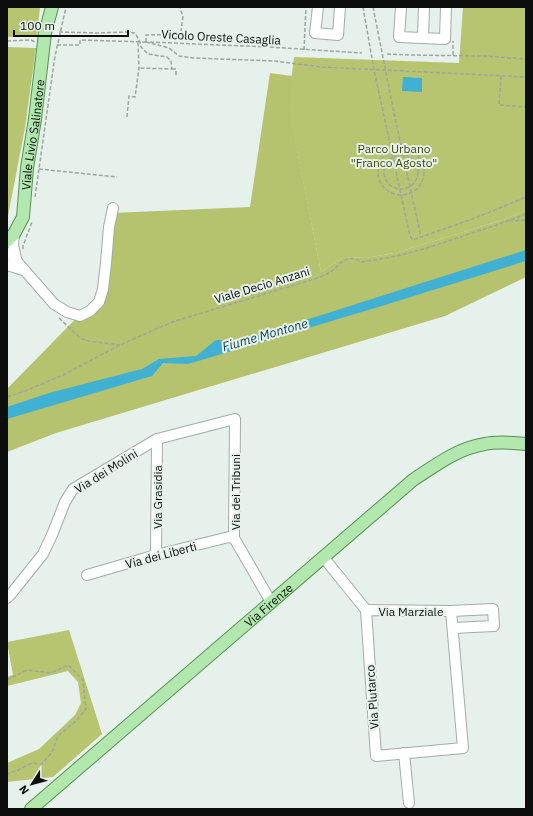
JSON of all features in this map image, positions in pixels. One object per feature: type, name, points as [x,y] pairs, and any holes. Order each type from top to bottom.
[{"type":"main road","name":"Viale Livio Salinatore","points":[[47,23],[48,7]]},
{"type":"main road","name":"Viale Livio Salinatore","points":[[11,238],[23,217],[27,168],[35,119],[45,33],[52,7]]},
{"type":"main road","name":"Via Firenze","points":[[31,809],[413,480],[450,456],[470,447],[486,443],[526,444]]},
{"type":"street","points":[[318,7],[315,33],[338,35],[340,7]]},
{"type":"street","points":[[401,7],[399,36],[445,39],[446,7]]},
{"type":"street","points":[[423,38],[424,7]]},
{"type":"street","points":[[7,253],[13,257],[54,304],[67,312],[80,316],[90,311],[99,302],[104,281],[112,261],[109,227],[113,208]]},
{"type":"street","points":[[11,238],[17,263]]},
{"type":"street","points":[[7,265],[25,271]]},
{"type":"street","name":"Via dei Molini","points":[[7,598],[43,554],[52,536],[65,502],[73,489],[157,440],[235,419]]},
{"type":"street","name":"Via dei Tribuni","points":[[235,419],[234,538],[271,602]]},
{"type":"street","name":"Via Grasidia","points":[[156,555],[157,440]]},
{"type":"street","name":"Via dei Liberti","points":[[87,575],[156,555],[229,537],[234,538]]},
{"type":"street","name":"Via Marziale","points":[[324,558],[366,610],[451,611],[493,608],[494,626],[453,628]]},
{"type":"street","name":"Via Plutarco","points":[[366,610],[376,756],[462,748]]},
{"type":"street","name":"Via Marziale","points":[[451,611],[462,748]]},
{"type":"street","points":[[404,753],[409,802]]},
{"type":"path","points":[[66,7],[59,32],[135,33],[141,48],[148,54],[168,57],[171,61],[172,69]]},
{"type":"path","points":[[180,7],[180,11],[183,16],[181,31],[177,34],[146,35],[146,42],[169,48],[180,56],[274,61],[321,67],[526,77]]},
{"type":"path","points":[[304,50],[306,7]]},
{"type":"path","points":[[363,7],[374,70],[391,150],[410,236],[413,240],[475,218],[526,197]]},
{"type":"path","points":[[373,7],[421,237]]},
{"type":"path","points":[[7,41],[31,40]]},
{"type":"path","name":"Vicolo Oreste Casaglia","points":[[57,45],[80,45],[80,40],[362,53]]},
{"type":"path","points":[[127,117],[129,96],[135,97],[139,68],[139,42]]},
{"type":"path","points":[[387,54],[526,58]]},
{"type":"path","points":[[139,68],[172,69],[176,70],[176,75]]},
{"type":"path","points":[[501,76],[499,106],[526,107]]},
{"type":"path","points":[[402,148],[408,149],[418,156],[422,161],[424,173],[420,185],[416,189],[411,193],[401,195],[389,192],[384,188],[380,183],[377,170],[378,164],[386,153],[391,150],[402,148]]},
{"type":"path","points":[[398,155],[403,155],[408,156],[416,163],[418,173],[414,183],[400,189],[394,187],[386,180],[384,170],[388,160],[398,155]]},
{"type":"path","points":[[39,169],[117,177]]},
{"type":"path","name":"Viale Decio Anzani","points":[[7,397],[63,375],[120,345],[172,322],[308,282],[330,272],[349,258],[362,262],[430,248],[526,214]]},
{"type":"path","points":[[507,221],[526,220]]},
{"type":"path","points":[[54,304],[54,310],[65,325],[80,338],[88,341],[120,345]]},
{"type":"path","points":[[7,680],[27,670],[51,673],[68,665],[83,680],[86,709],[76,721],[58,736],[52,752],[42,764],[32,762],[7,774]]},
{"type":"green space","points":[[7,7],[40,7],[37,37],[7,37]]},
{"type":"green space","name":"Parco Urbano \"Franco Agosto\"","points":[[463,7],[526,7],[526,210],[506,219],[395,253],[366,258],[344,257],[321,272],[288,105],[294,57],[459,63]]},
{"type":"green space","points":[[7,47],[36,48],[25,128],[7,221]]},
{"type":"green space","points":[[270,73],[292,76],[289,108],[321,272],[344,257],[366,258],[395,253],[506,219],[526,210],[526,277],[445,316],[56,433],[7,452],[7,389],[95,299],[112,213],[250,207]]},
{"type":"green space","points":[[69,630],[102,734],[53,777],[7,782],[7,763],[39,749],[75,715],[81,703],[78,682],[68,671],[7,686],[7,677],[13,675],[7,642]]},
{"type":"water","points":[[403,77],[422,78],[422,92],[402,91]]},
{"type":"water","name":"Fiume Montone","points":[[526,250],[526,261],[188,364],[163,363],[152,376],[7,419],[7,407],[49,393],[142,369],[159,359],[196,356],[216,340],[243,340]]}]
